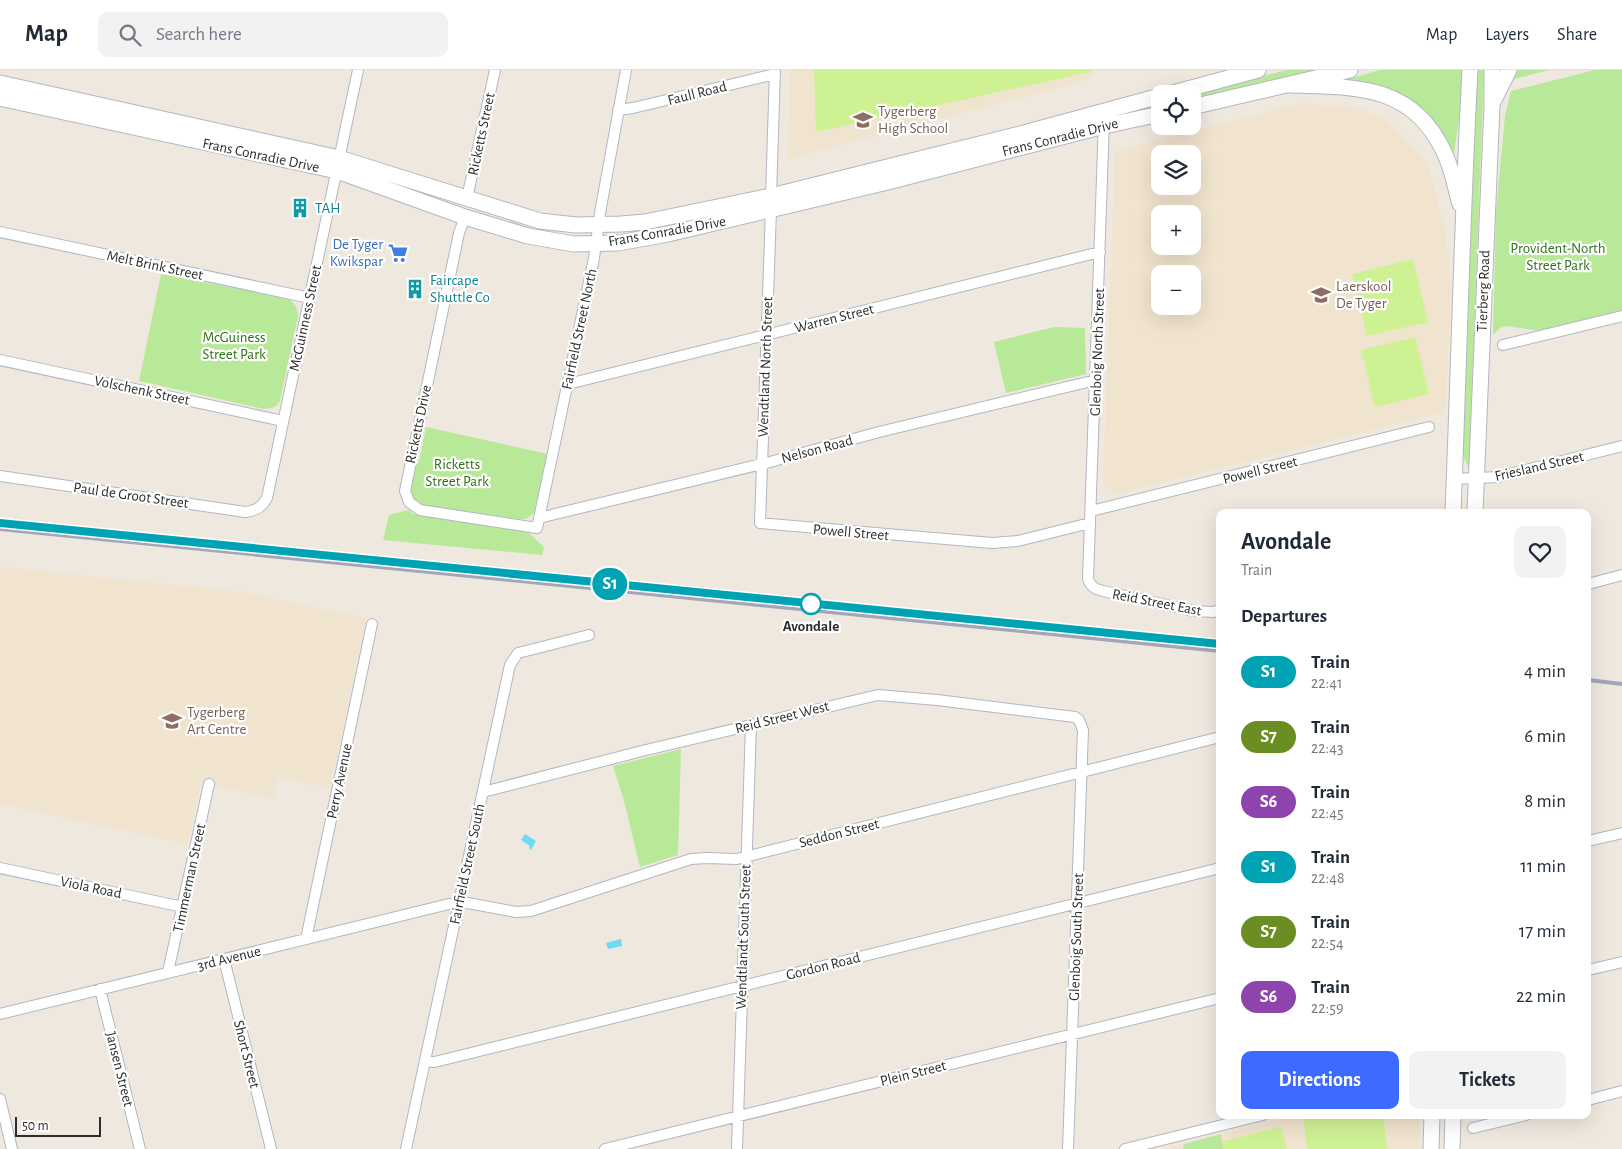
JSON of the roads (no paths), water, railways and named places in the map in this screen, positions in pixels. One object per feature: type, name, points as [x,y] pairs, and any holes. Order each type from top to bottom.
[{"type":"main road","points":[[1201,85],[1258,70]]},
{"type":"main road","points":[[1201,105],[1350,70]]},
{"type":"main road","name":"Tierberg Road","points":[[1453,509],[1470,70]]},
{"type":"main road","name":"Tierberg Road","points":[[1474,509],[1492,70]]},
{"type":"main road","points":[[1492,104],[1509,70]]},
{"type":"main road","name":"Frans Conradie Drive","points":[[0,83],[338,165],[467,198],[540,221],[576,225],[645,222],[771,203]]},
{"type":"main road","points":[[1291,85],[1345,87],[1367,90],[1389,96],[1412,110],[1436,136],[1445,153],[1464,222]]},
{"type":"main road","name":"Frans Conradie Drive","points":[[0,98],[338,165],[465,217],[528,236],[574,244],[618,243],[668,234],[771,203],[1104,119],[1151,100]]},
{"type":"main road","name":"Frans Conradie Drive","points":[[1104,119],[1151,115]]},
{"type":"main road","points":[[1431,1149],[1432,1119]]},
{"type":"main road","points":[[1452,1149],[1453,1119]]},
{"type":"street","name":"McGuinness Street","points":[[261,506],[267,498],[358,70]]},
{"type":"street","name":"Ricketts Street","points":[[467,198],[495,70]]},
{"type":"street","name":"Fairfield Street North","points":[[538,523],[596,244],[626,70]]},
{"type":"street","name":"Faull Road","points":[[618,110],[633,108],[775,72]]},
{"type":"street","name":"Wendtland North Street","points":[[760,523],[775,72]]},
{"type":"street","name":"Glenboig North Street","points":[[1095,589],[1088,579],[1104,119]]},
{"type":"street","name":"Ricketts Drive","points":[[465,217],[459,233],[420,414],[406,482],[406,496],[420,510],[538,523]]},
{"type":"street","name":"Melt Brink Street","points":[[0,232],[310,298]]},
{"type":"street","name":"Warren Street","points":[[568,384],[1100,252]]},
{"type":"street","points":[[1502,345],[1622,316]]},
{"type":"street","name":"Volschenk Street","points":[[0,360],[283,421]]},
{"type":"street","name":"Nelson Road","points":[[538,523],[879,432],[1096,380]]},
{"type":"street","name":"Powell Street","points":[[1091,511],[1430,427]]},
{"type":"street","name":"Friesland Street","points":[[1454,484],[1476,484],[1622,446]]},
{"type":"street","name":"Paul de Groot Street","points":[[0,476],[246,512],[261,506]]},
{"type":"street","name":"Powell Street","points":[[760,523],[992,543],[1018,541],[1090,523]]},
{"type":"street","points":[[1591,583],[1622,575]]},
{"type":"street","name":"Reid Street East","points":[[1095,589],[1194,610],[1216,611]]},
{"type":"street","name":"Perry Avenue","points":[[306,939],[372,624]]},
{"type":"street","name":"Fairfield Street South","points":[[406,1149],[510,665],[518,653],[589,635]]},
{"type":"street","name":"Reid Street West","points":[[483,792],[878,695],[1069,715],[1079,720],[1082,724]]},
{"type":"street","name":"Glenboig South Street","points":[[1068,1149],[1082,724]]},
{"type":"street","name":"Wendtlandt South Street","points":[[737,1149],[751,725]]},
{"type":"street","name":"Seddon Street","points":[[458,903],[471,903],[516,912],[531,911],[691,859],[736,859],[1216,738]]},
{"type":"street","name":"Timmerman Street","points":[[168,972],[209,784]]},
{"type":"street","points":[[1591,840],[1622,833]]},
{"type":"street","name":"Viola Road","points":[[0,868],[183,907]]},
{"type":"street","name":"Gordon Road","points":[[425,1061],[434,1062],[1216,869]]},
{"type":"street","name":"3rd Avenue","points":[[0,1014],[458,903]]},
{"type":"street","name":"Short Street","points":[[224,959],[271,1149]]},
{"type":"street","points":[[1591,969],[1622,962]]},
{"type":"street","name":"Jansen Street","points":[[100,989],[140,1149]]},
{"type":"street","name":"Plein Street","points":[[605,1149],[1216,999]]},
{"type":"street","points":[[1591,1099],[1622,1092]]},
{"type":"street","points":[[0,1099],[12,1149]]},
{"type":"street","points":[[1125,1149],[1247,1119]]},
{"type":"street","points":[[1473,1128],[1510,1119]]},
{"type":"water","points":[[525,834],[536,841],[531,850],[530,846],[521,840]]},
{"type":"water","points":[[621,939],[622,946],[608,949],[606,943]]},
{"type":"railway","points":[[0,529],[1216,651]]},
{"type":"railway","points":[[1008,623],[1216,644]]},
{"type":"railway","points":[[1591,680],[1622,684]]},
{"type":"train","name":"S1","points":[[0,523],[1216,644]]},
{"type":"place","name":"Tygerberg High School","points":[[863,120]]},
{"type":"place","name":"TAH","points":[[300,208]]},
{"type":"place","name":"De Tyger Kwikspar","points":[[398,253]]},
{"type":"place","name":"Faircape Shuttle Co","points":[[415,289]]},
{"type":"place","name":"Laerskool De Tyger","points":[[1321,295]]},
{"type":"place","name":"Avondale","points":[[811,604]]},
{"type":"place","name":"Tygerberg Art Centre","points":[[172,721]]},
{"type":"park label","name":"Provident-North Street Park","points":[[1558,256]]},
{"type":"park label","name":"McGuiness Street Park","points":[[234,346]]},
{"type":"park label","name":"Ricketts Street Park","points":[[457,472]]}]
